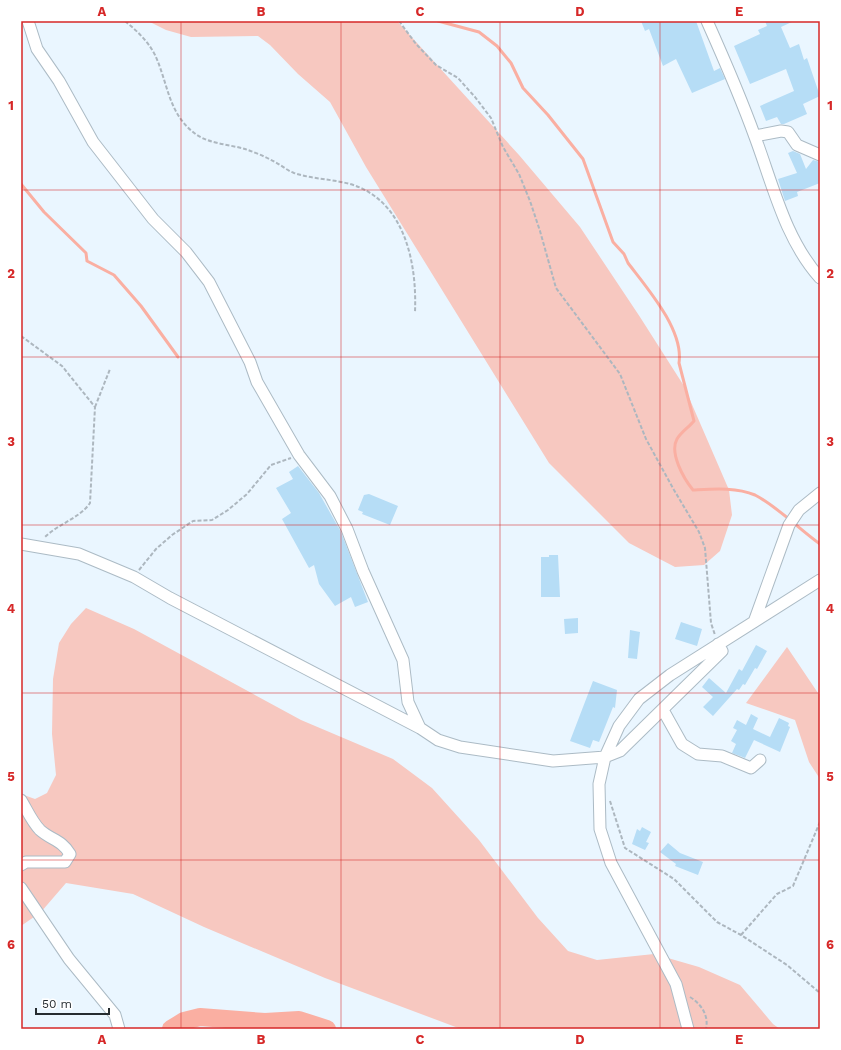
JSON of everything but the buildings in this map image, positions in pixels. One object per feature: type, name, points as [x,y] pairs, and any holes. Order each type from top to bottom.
[{"type":"street","points":[[28,21],[37,49],[59,81],[93,142],[153,219],[186,252],[209,282],[250,362],[257,382],[300,455],[330,496],[347,529],[363,571],[403,660],[408,702],[420,728]]},
{"type":"street","points":[[707,21],[755,136],[783,216],[808,264],[820,278]]},
{"type":"street","points":[[755,136],[781,131],[788,132],[798,145],[820,155]]},
{"type":"street","points":[[754,622],[789,525],[799,510],[820,493]]},
{"type":"street","points":[[21,544],[79,554],[134,577],[170,598],[420,728],[438,740],[460,747],[553,761],[605,757],[620,752],[722,651],[718,644]]},
{"type":"street","points":[[688,1029],[676,984],[611,863],[600,830],[599,796],[605,757],[619,726],[639,699],[670,675],[820,580]]},
{"type":"street","points":[[662,710],[682,744],[698,754],[722,756],[751,768],[760,760]]},
{"type":"street","points":[[21,800],[32,820],[41,830],[65,845],[70,854],[65,862],[26,862],[21,865]]},
{"type":"street","points":[[21,888],[69,959],[115,1015],[119,1029]]},
{"type":"path","points":[[125,21],[145,38],[151,49],[178,118],[194,133],[210,141],[251,152],[271,160],[292,172],[310,178],[352,184],[375,197],[390,210],[404,234],[412,260],[416,288],[415,312]]},
{"type":"path","points":[[400,21],[416,44],[436,65],[462,82],[491,118],[503,147],[519,174],[530,201],[556,288],[620,374],[646,439],[699,532],[705,548],[711,623],[718,644]]},
{"type":"path","points":[[21,336],[62,366],[95,407]]},
{"type":"path","points":[[41,547],[43,540],[52,530],[86,509],[90,503],[95,407],[110,369]]},
{"type":"path","points":[[134,577],[156,549],[172,534],[194,522],[212,520],[228,510],[247,494],[271,465],[300,455]]},
{"type":"path","points":[[599,796],[609,798],[625,848],[674,879],[717,922],[741,935],[786,965],[820,993]]},
{"type":"path","points":[[741,935],[777,894],[793,886],[820,822]]},
{"type":"path","points":[[688,996],[699,1003],[705,1013],[707,1024],[706,1029]]},
{"type":"shaded area","points":[[148,21],[397,21],[519,155],[580,227],[684,386],[729,490],[732,515],[720,551],[704,565],[675,567],[629,543],[549,463],[366,167],[330,102],[298,74],[270,45],[258,36],[191,37],[166,30]]},
{"type":"shaded area","points":[[86,608],[134,629],[301,720],[393,759],[432,788],[479,840],[538,918],[568,951],[597,960],[654,954],[699,967],[740,985],[773,1024],[780,1029],[461,1029],[325,978],[204,927],[133,894],[66,883],[41,912],[21,926],[21,794],[35,799],[47,793],[56,775],[52,734],[53,679],[59,643],[71,624]]},
{"type":"shaded area","points":[[787,647],[820,696],[820,779],[809,762],[795,720],[746,703]]},
{"type":"waterway","points":[[438,21],[479,32],[497,46],[511,63],[523,88],[548,115],[583,159],[613,242],[624,254],[628,263],[654,297],[670,323],[676,337],[679,350],[679,363],[694,421],[677,439],[675,451],[679,466],[689,485],[693,490],[732,490],[748,492],[755,495],[772,506],[820,544]]},
{"type":"waterway","points":[[21,184],[44,212],[86,253],[87,261],[114,275],[141,306],[178,357]]},
{"type":"waterway","points":[[171,1029],[184,1021],[200,1017],[265,1022],[299,1020],[327,1029]]}]
